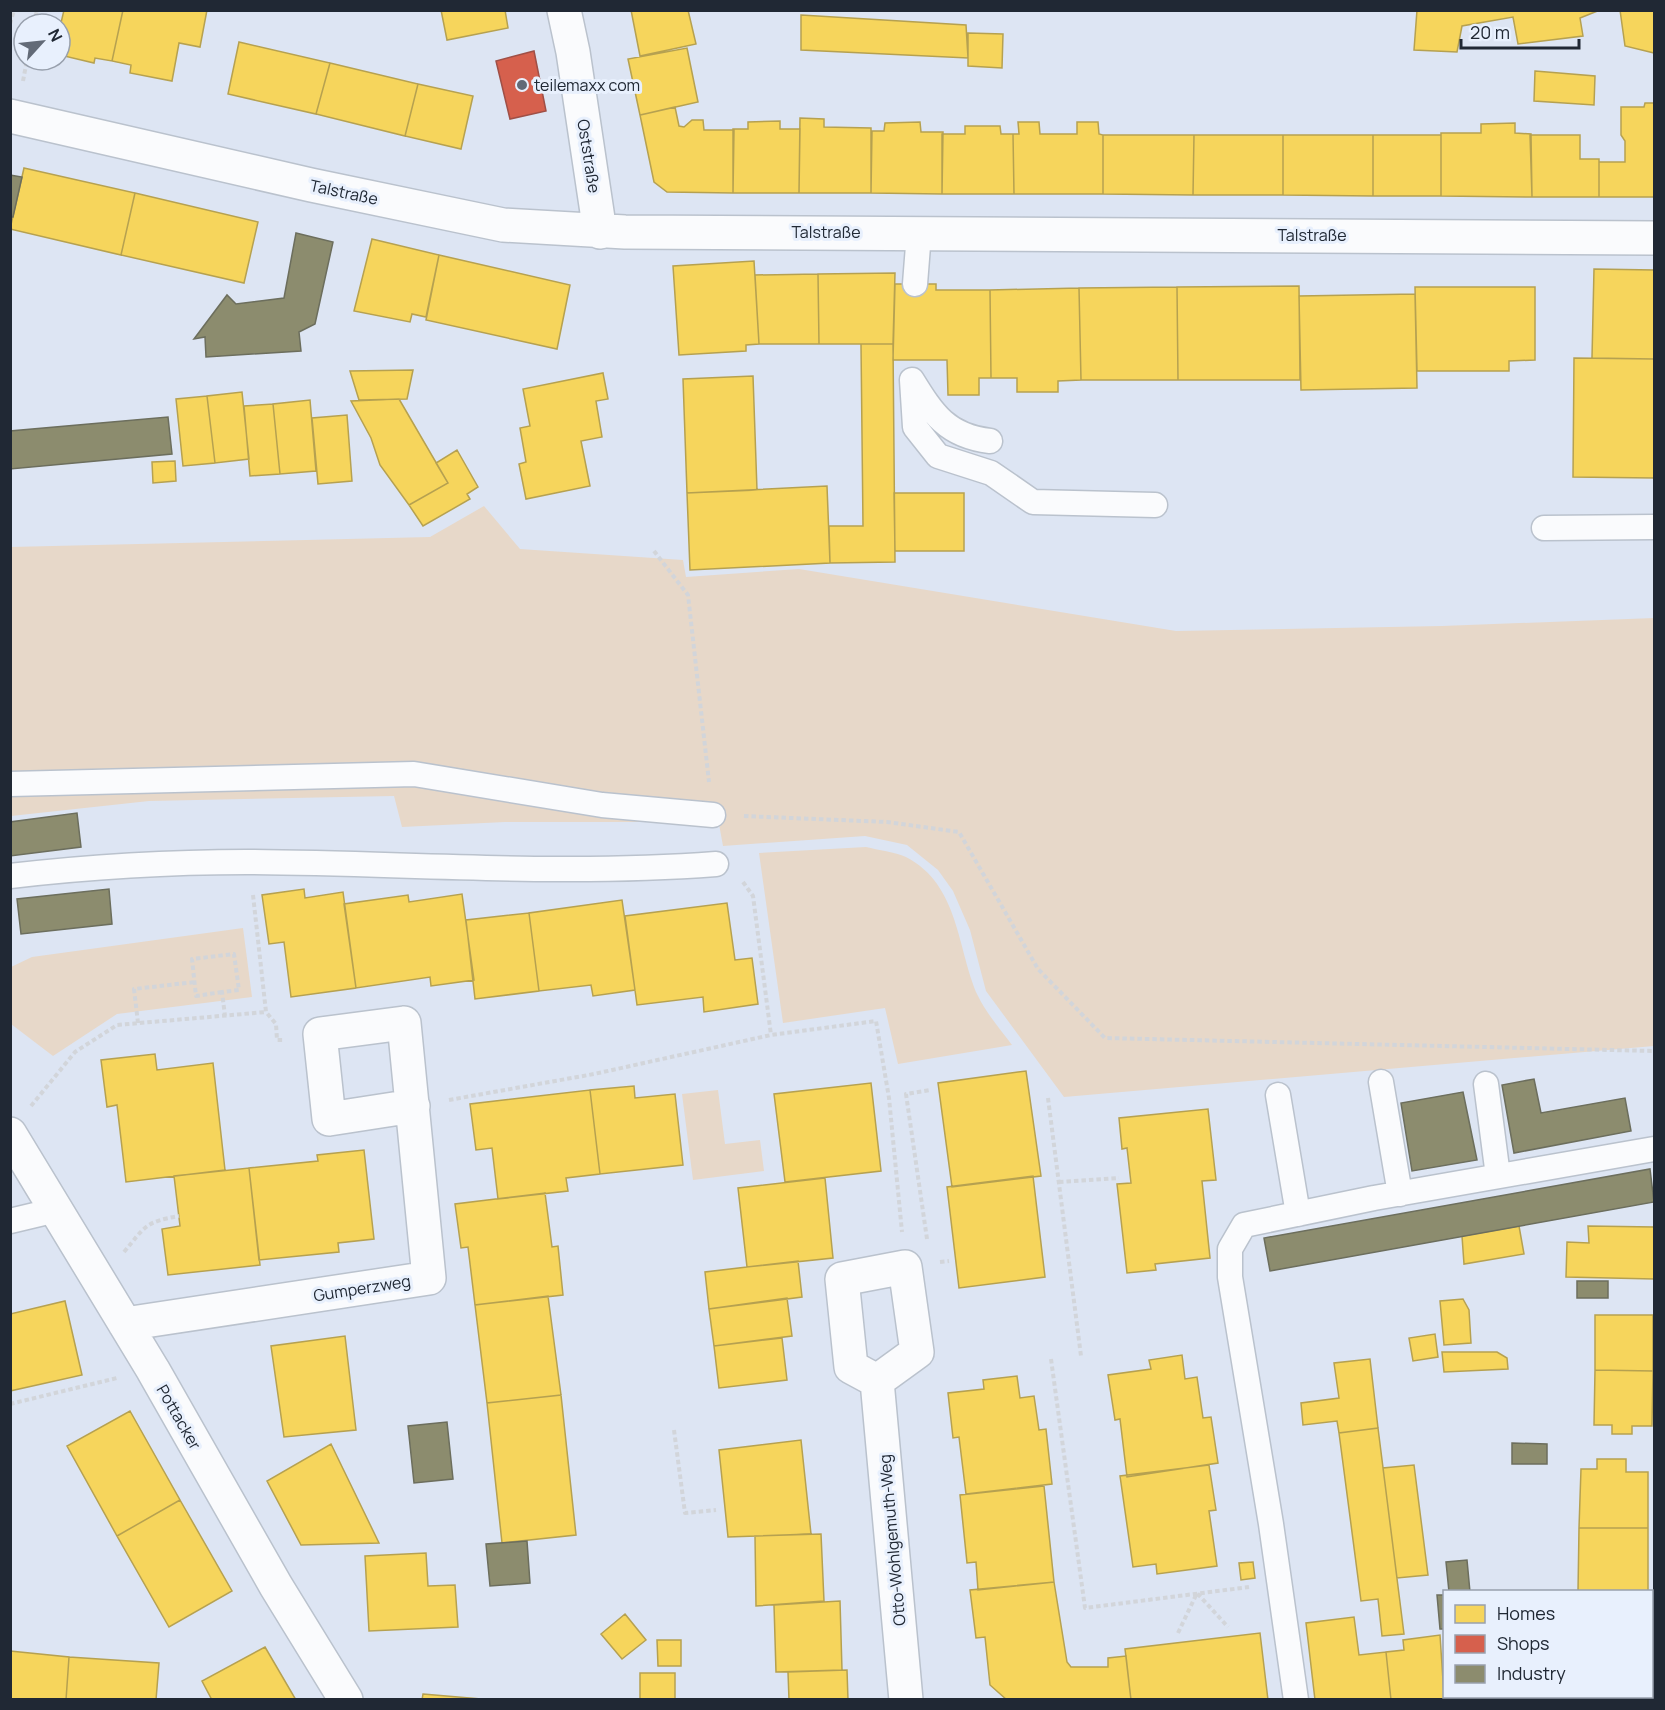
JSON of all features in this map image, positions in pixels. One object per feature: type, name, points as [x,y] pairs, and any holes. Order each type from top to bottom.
[{"type":"street","name":"Oststraße","points":[[564,10],[612,232]]},
{"type":"street","name":"Talstraße","points":[[10,116],[311,185],[502,225],[612,232],[1654,238]]},
{"type":"street","name":"Gumperzweg","points":[[125,1324],[429,1278],[404,1023],[320,1034]]},
{"type":"street","points":[[320,1034],[328,1119],[413,1106]]},
{"type":"street","name":"Pottacker","points":[[10,1134],[153,1370],[276,1586],[346,1700]]},
{"type":"street","points":[[905,1267],[917,1352],[877,1381],[850,1367],[842,1279],[905,1267]]},
{"type":"street","name":"Otto-Wohlgemuth-Weg","points":[[877,1381],[906,1700]]},
{"type":"lane","points":[[915,284],[919,233]]},
{"type":"lane","points":[[990,441],[953,431],[929,407],[912,370],[915,427],[938,456],[991,473],[1033,502],[1155,505]]},
{"type":"lane","points":[[1544,528],[1654,526]]},
{"type":"lane","points":[[10,784],[414,774],[602,805],[713,814]]},
{"type":"lane","points":[[10,876],[65,869],[246,862],[495,870],[652,869],[716,864]]},
{"type":"lane","points":[[1381,1082],[1400,1194]]},
{"type":"lane","points":[[1486,1084],[1498,1176]]},
{"type":"lane","points":[[1278,1095],[1298,1214]]},
{"type":"lane","points":[[1296,1700],[1230,1277],[1230,1249],[1244,1225],[1400,1194],[1654,1149]]},
{"type":"lane","points":[[10,1221],[56,1210]]},
{"type":"path","points":[[10,24],[14,10]]},
{"type":"path","points":[[654,551],[688,595],[713,814],[887,822],[959,832],[1038,969],[1105,1038],[1654,1051]]},
{"type":"path","points":[[738,875],[753,896],[771,1035]]},
{"type":"path","points":[[255,905],[266,1012],[276,1024],[278,1040],[320,1034]]},
{"type":"path","points":[[234,954],[239,990],[222,992],[196,996],[192,959],[234,954]]},
{"type":"path","points":[[138,1023],[134,989],[195,982]]},
{"type":"path","points":[[222,992],[225,1016]]},
{"type":"path","points":[[30,1107],[75,1052],[117,1025],[266,1012]]},
{"type":"path","points":[[413,1106],[594,1074],[771,1035],[876,1021],[889,1098],[905,1267]]},
{"type":"path","points":[[927,1241],[906,1094],[930,1090]]},
{"type":"path","points":[[1048,1098],[1081,1356]]},
{"type":"path","points":[[1059,1182],[1119,1178]]},
{"type":"path","points":[[93,1272],[122,1254],[141,1230],[155,1220],[179,1216]]},
{"type":"path","points":[[1052,1359],[1085,1608],[1279,1583]]},
{"type":"path","points":[[10,1404],[153,1370]]},
{"type":"path","points":[[674,1430],[686,1513],[716,1510]]},
{"type":"path","points":[[1197,1593],[1228,1628]]},
{"type":"path","points":[[1178,1633],[1197,1593]]},
{"type":"shaded area","points":[[484,506],[520,549],[683,560],[686,577],[799,569],[1176,631],[1442,626],[1654,618],[1654,1046],[1064,1097],[986,991],[970,930],[953,891],[938,870],[907,845],[865,836],[723,846],[719,824],[698,822],[505,822],[402,827],[394,796],[149,801],[11,816],[10,547],[430,537]]},
{"type":"shaded area","points":[[866,847],[906,857],[924,869],[937,884],[954,920],[978,996],[1012,1045],[898,1064],[885,1008],[783,1023],[759,853]]},
{"type":"shaded area","points":[[243,928],[252,997],[117,1014],[53,1056],[11,1024],[11,967],[32,957]]},
{"type":"shaded area","points":[[718,1090],[725,1144],[760,1140],[764,1171],[693,1180],[682,1094]]},
{"type":"building: Homes","points":[[64,10],[123,10],[112,61],[95,58],[94,63],[72,58],[72,12],[64,12]]},
{"type":"building: Homes","points":[[123,10],[207,10],[200,47],[179,43],[172,81],[130,73],[131,65],[112,61]]},
{"type":"building: Homes","points":[[441,10],[505,10],[508,28],[447,40]]},
{"type":"building: Homes","points":[[631,10],[688,10],[696,44],[640,56]]},
{"type":"building: Homes","points":[[1417,10],[1600,10],[1580,18],[1583,36],[1518,44],[1513,17],[1462,26],[1457,52],[1414,50]]},
{"type":"building: Homes","points":[[1620,10],[1654,10],[1654,53],[1625,46]]},
{"type":"building: Homes","points":[[801,15],[966,25],[968,58],[801,50]]},
{"type":"building: Homes","points":[[968,33],[1003,34],[1002,68],[968,66]]},
{"type":"building: Homes","points":[[239,42],[330,63],[316,114],[228,94]]},
{"type":"building: Homes","points":[[687,48],[698,102],[640,115],[628,59]]},
{"type":"building: Homes","points":[[330,63],[418,84],[405,136],[316,114]]},
{"type":"building: Homes","points":[[1535,71],[1595,76],[1594,105],[1534,101]]},
{"type":"building: Homes","points":[[418,84],[473,96],[461,149],[405,136]]},
{"type":"building: Homes","points":[[1645,103],[1654,103],[1654,197],[1599,197],[1599,162],[1625,162],[1625,141],[1621,135],[1621,107],[1644,107]]},
{"type":"building: Homes","points":[[675,107],[679,126],[684,127],[692,120],[703,120],[704,130],[734,130],[733,193],[667,192],[654,182],[640,115]]},
{"type":"building: Homes","points":[[800,118],[824,119],[824,127],[871,128],[871,193],[799,193]]},
{"type":"building: Homes","points":[[780,121],[780,129],[800,129],[799,193],[733,193],[733,129],[748,129],[748,122]]},
{"type":"building: Homes","points":[[920,122],[921,132],[943,132],[942,194],[871,193],[872,131],[884,131],[885,123]]},
{"type":"building: Homes","points":[[1018,122],[1039,122],[1040,134],[1077,134],[1077,122],[1098,122],[1099,134],[1103,135],[1103,194],[1014,194],[1013,134],[1019,134]]},
{"type":"building: Homes","points":[[1515,123],[1515,133],[1531,134],[1532,197],[1441,196],[1441,133],[1481,133],[1481,124]]},
{"type":"building: Homes","points":[[965,126],[1000,126],[1001,134],[1013,134],[1014,194],[942,194],[942,134],[965,134]]},
{"type":"building: Homes","points":[[1103,135],[1194,135],[1193,195],[1103,194]]},
{"type":"building: Homes","points":[[1194,135],[1283,135],[1283,195],[1193,195]]},
{"type":"building: Homes","points":[[1283,135],[1373,135],[1373,196],[1283,195]]},
{"type":"building: Homes","points":[[1373,135],[1441,135],[1441,196],[1373,196]]},
{"type":"building: Homes","points":[[1530,135],[1580,135],[1580,159],[1599,159],[1599,197],[1532,197]]},
{"type":"building: Homes","points":[[24,168],[135,193],[121,255],[10,229]]},
{"type":"building: Homes","points":[[135,193],[258,222],[244,283],[121,255]]},
{"type":"building: Homes","points":[[372,239],[439,255],[426,317],[412,314],[410,322],[354,311]]},
{"type":"building: Homes","points":[[439,255],[570,285],[557,349],[426,320]]},
{"type":"building: Homes","points":[[754,261],[759,344],[746,345],[746,351],[679,355],[673,266]]},
{"type":"building: Homes","points":[[1594,269],[1654,270],[1654,359],[1592,358]]},
{"type":"building: Homes","points":[[895,273],[893,344],[819,344],[818,274]]},
{"type":"building: Homes","points":[[818,274],[819,344],[759,344],[755,275]]},
{"type":"building: Homes","points":[[895,284],[936,284],[936,290],[990,290],[991,378],[979,378],[979,395],[948,395],[947,360],[893,360]]},
{"type":"building: Homes","points":[[1299,286],[1300,380],[1178,380],[1177,287]]},
{"type":"building: Homes","points":[[1177,287],[1178,380],[1081,380],[1079,288]]},
{"type":"building: Homes","points":[[1415,287],[1535,287],[1535,360],[1509,361],[1509,371],[1417,371]]},
{"type":"building: Homes","points":[[1079,288],[1081,380],[1058,381],[1058,392],[1017,392],[1017,378],[991,378],[990,290]]},
{"type":"building: Homes","points":[[1415,294],[1417,388],[1301,390],[1299,296]]},
{"type":"building: Homes","points":[[861,344],[893,344],[895,562],[830,563],[829,526],[863,526]]},
{"type":"building: Homes","points":[[1574,358],[1654,359],[1654,478],[1573,477]]},
{"type":"building: Homes","points":[[413,370],[407,399],[359,400],[350,371]]},
{"type":"building: Homes","points":[[603,373],[608,399],[596,401],[602,437],[581,441],[590,486],[526,499],[519,464],[526,462],[520,428],[530,426],[523,389]]},
{"type":"building: Homes","points":[[753,376],[757,490],[687,493],[683,379]]},
{"type":"building: Homes","points":[[242,392],[249,459],[215,463],[207,396]]},
{"type":"building: Homes","points":[[207,396],[215,463],[183,466],[176,399]]},
{"type":"building: Homes","points":[[399,399],[448,483],[409,505],[380,465],[371,438],[351,401]]},
{"type":"building: Homes","points":[[310,400],[316,471],[280,474],[273,404]]},
{"type":"building: Homes","points":[[273,404],[280,474],[250,476],[244,406]]},
{"type":"building: Homes","points":[[347,415],[352,481],[318,484],[312,418]]},
{"type":"building: Homes","points":[[457,450],[478,487],[467,494],[470,499],[423,526],[409,505],[448,483],[436,463]]},
{"type":"building: Homes","points":[[175,461],[176,481],[153,483],[152,462]]},
{"type":"building: Homes","points":[[827,486],[830,563],[690,570],[687,493]]},
{"type":"building: Homes","points":[[894,493],[964,493],[964,551],[895,551]]},
{"type":"building: Homes","points":[[304,889],[305,898],[343,892],[356,988],[291,997],[284,942],[269,944],[262,895]]},
{"type":"building: Homes","points":[[462,894],[474,980],[431,986],[430,977],[356,988],[344,904],[408,895],[409,902]]},
{"type":"building: Homes","points":[[622,900],[635,990],[593,996],[591,985],[539,991],[529,913]]},
{"type":"building: Homes","points":[[727,903],[735,960],[752,958],[758,1004],[704,1012],[703,997],[637,1005],[625,916]]},
{"type":"building: Homes","points":[[529,913],[539,991],[475,999],[466,920]]},
{"type":"building: Homes","points":[[155,1054],[157,1070],[213,1063],[225,1170],[126,1182],[117,1105],[107,1107],[101,1060]]},
{"type":"building: Homes","points":[[1026,1071],[1041,1176],[952,1187],[938,1083]]},
{"type":"building: Homes","points":[[871,1083],[881,1171],[785,1182],[774,1094]]},
{"type":"building: Homes","points":[[634,1086],[635,1098],[675,1094],[683,1165],[600,1174],[590,1090]]},
{"type":"building: Homes","points":[[590,1090],[600,1174],[566,1178],[568,1191],[498,1199],[492,1148],[476,1150],[470,1104]]},
{"type":"building: Homes","points":[[1208,1109],[1216,1180],[1202,1181],[1210,1258],[1155,1264],[1156,1270],[1127,1273],[1117,1184],[1131,1183],[1127,1148],[1122,1149],[1119,1118]]},
{"type":"building: Homes","points":[[364,1150],[374,1239],[338,1243],[339,1252],[259,1260],[249,1168],[318,1161],[317,1155]]},
{"type":"building: Homes","points":[[249,1168],[260,1265],[168,1275],[162,1229],[180,1226],[174,1176]]},
{"type":"building: Homes","points":[[1033,1176],[1045,1277],[959,1288],[947,1187]]},
{"type":"building: Homes","points":[[825,1178],[833,1258],[747,1267],[738,1188]]},
{"type":"building: Homes","points":[[545,1193],[552,1247],[558,1246],[563,1295],[475,1305],[468,1247],[461,1248],[455,1204]]},
{"type":"building: Homes","points":[[1519,1226],[1524,1254],[1464,1264],[1462,1236]]},
{"type":"building: Homes","points":[[1588,1226],[1654,1227],[1654,1279],[1566,1277],[1567,1242],[1589,1243]]},
{"type":"building: Homes","points":[[798,1261],[802,1297],[709,1309],[705,1272]]},
{"type":"building: Homes","points":[[548,1296],[561,1395],[487,1403],[475,1305]]},
{"type":"building: Homes","points":[[787,1298],[792,1336],[714,1346],[709,1309]]},
{"type":"building: Homes","points":[[1463,1299],[1469,1310],[1471,1343],[1444,1345],[1440,1301]]},
{"type":"building: Homes","points":[[65,1301],[82,1375],[10,1391],[10,1314]]},
{"type":"building: Homes","points":[[1595,1315],[1653,1315],[1653,1371],[1595,1370]]},
{"type":"building: Homes","points":[[1435,1334],[1438,1357],[1413,1361],[1409,1338]]},
{"type":"building: Homes","points":[[345,1336],[356,1430],[284,1437],[271,1346]]},
{"type":"building: Homes","points":[[782,1338],[787,1380],[719,1388],[714,1346]]},
{"type":"building: Homes","points":[[1442,1352],[1497,1352],[1507,1358],[1508,1369],[1444,1372]]},
{"type":"building: Homes","points":[[1182,1355],[1185,1379],[1197,1377],[1203,1418],[1211,1417],[1218,1463],[1127,1477],[1120,1419],[1115,1420],[1108,1375],[1151,1369],[1149,1360]]},
{"type":"building: Homes","points":[[1370,1359],[1378,1428],[1339,1433],[1337,1421],[1303,1425],[1301,1403],[1339,1398],[1334,1363]]},
{"type":"building: Homes","points":[[1595,1370],[1653,1371],[1652,1426],[1632,1426],[1632,1434],[1612,1434],[1612,1425],[1594,1425]]},
{"type":"building: Homes","points":[[1017,1376],[1020,1398],[1034,1396],[1039,1430],[1046,1429],[1052,1484],[966,1494],[959,1437],[953,1438],[948,1393],[984,1389],[983,1380]]},
{"type":"building: Homes","points":[[561,1395],[576,1535],[502,1543],[487,1403]]},
{"type":"building: Homes","points":[[130,1411],[180,1500],[117,1536],[67,1446]]},
{"type":"building: Homes","points":[[1378,1428],[1404,1634],[1382,1636],[1378,1599],[1361,1601],[1339,1433]]},
{"type":"building: Homes","points":[[801,1440],[811,1534],[728,1537],[719,1450]]},
{"type":"building: Homes","points":[[331,1444],[379,1543],[301,1545],[267,1481]]},
{"type":"building: Homes","points":[[1597,1459],[1626,1459],[1626,1472],[1648,1472],[1648,1528],[1579,1528],[1581,1469],[1597,1469]]},
{"type":"building: Homes","points":[[1209,1465],[1216,1510],[1209,1511],[1217,1566],[1157,1574],[1156,1564],[1133,1567],[1120,1476]]},
{"type":"building: Homes","points":[[1414,1465],[1428,1575],[1397,1578],[1383,1468]]},
{"type":"building: Homes","points":[[1044,1486],[1054,1582],[978,1590],[976,1562],[967,1563],[960,1495]]},
{"type":"building: Homes","points":[[180,1500],[232,1591],[169,1627],[117,1536]]},
{"type":"building: Homes","points":[[1579,1528],[1648,1528],[1648,1590],[1578,1590]]},
{"type":"building: Homes","points":[[821,1534],[824,1601],[756,1606],[755,1536]]},
{"type":"building: Homes","points":[[426,1553],[428,1586],[455,1585],[458,1627],[369,1631],[365,1556]]},
{"type":"building: Homes","points":[[1253,1562],[1255,1578],[1241,1580],[1239,1563]]},
{"type":"building: Homes","points":[[1054,1582],[1067,1662],[1071,1667],[1108,1667],[1108,1658],[1126,1656],[1131,1700],[1007,1700],[990,1685],[985,1637],[976,1638],[970,1590]]},
{"type":"building: Homes","points":[[840,1601],[842,1670],[776,1672],[774,1605]]},
{"type":"building: Homes","points":[[625,1614],[646,1640],[622,1659],[601,1634]]},
{"type":"building: Homes","points":[[1354,1617],[1359,1655],[1386,1652],[1391,1700],[1315,1700],[1306,1623]]},
{"type":"building: Homes","points":[[1260,1633],[1268,1700],[1131,1700],[1125,1649]]},
{"type":"building: Homes","points":[[1440,1635],[1443,1698],[1448,1700],[1391,1700],[1386,1652],[1404,1650],[1403,1640]]},
{"type":"building: Homes","points":[[657,1640],[681,1640],[681,1666],[658,1666]]},
{"type":"building: Homes","points":[[265,1647],[296,1700],[212,1700],[202,1681]]},
{"type":"building: Homes","points":[[10,1651],[69,1657],[66,1700],[10,1700]]},
{"type":"building: Homes","points":[[69,1657],[159,1663],[156,1700],[66,1700]]},
{"type":"building: Homes","points":[[847,1670],[848,1700],[789,1700],[788,1672]]},
{"type":"building: Homes","points":[[640,1673],[675,1673],[675,1700],[640,1700]]},
{"type":"building: Homes","points":[[423,1694],[493,1700],[422,1700]]},
{"type":"building: Shops","points":[[534,51],[546,111],[510,119],[496,61]]},
{"type":"building: Industry","points":[[10,175],[22,177],[13,217],[10,217]]},
{"type":"building: Industry","points":[[296,233],[333,242],[315,324],[299,332],[301,351],[206,357],[205,337],[194,339],[227,295],[236,304],[284,298]]},
{"type":"building: Industry","points":[[168,417],[172,454],[10,469],[10,431]]},
{"type":"building: Industry","points":[[77,813],[81,847],[10,856],[10,822]]},
{"type":"building: Industry","points":[[109,889],[112,924],[21,934],[17,899]]},
{"type":"building: Industry","points":[[1534,1079],[1541,1113],[1625,1098],[1631,1131],[1514,1153],[1502,1085]]},
{"type":"building: Industry","points":[[1463,1092],[1477,1160],[1412,1171],[1401,1103]]},
{"type":"building: Industry","points":[[1650,1169],[1654,1202],[1270,1271],[1264,1238]]},
{"type":"building: Industry","points":[[1577,1281],[1608,1281],[1608,1298],[1577,1298]]},
{"type":"building: Industry","points":[[447,1422],[453,1479],[414,1483],[408,1426]]},
{"type":"building: Industry","points":[[1512,1443],[1547,1444],[1547,1464],[1512,1464]]},
{"type":"building: Industry","points":[[527,1541],[530,1583],[490,1586],[486,1544]]},
{"type":"building: Industry","points":[[1467,1560],[1470,1590],[1449,1590],[1446,1562]]},
{"type":"building: Industry","points":[[1437,1595],[1443,1595],[1443,1629],[1440,1629]]},
{"type":"place","name":"teilemaxx com","points":[[522,85]]}]
